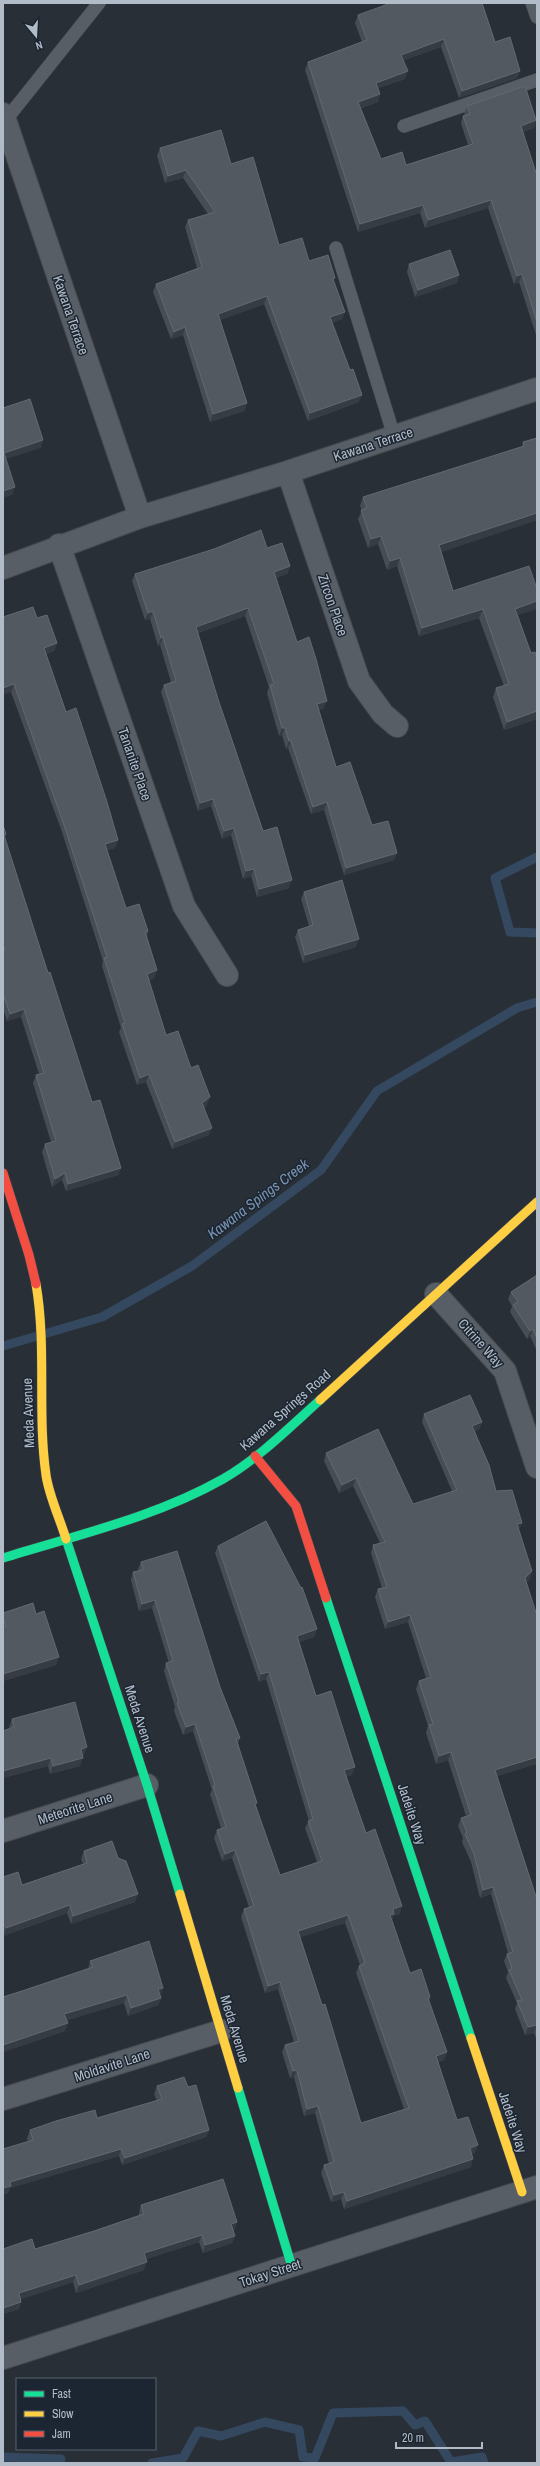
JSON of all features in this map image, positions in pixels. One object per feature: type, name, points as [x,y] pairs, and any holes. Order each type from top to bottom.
[{"type":"street","name":"Kawana Terrace","points":[[4,118],[140,517]]},
{"type":"street","name":"Kawana Terrace","points":[[3,568],[140,517],[288,472],[537,389]]},
{"type":"street","name":"Zircon Place","points":[[288,472],[359,681],[383,714],[398,726]]},
{"type":"street","name":"Tananite Place","points":[[59,546],[184,906],[227,975]]},
{"type":"street","name":"Meda Avenue","points":[[3,1174],[29,1255],[36,1286],[41,1327],[40,1368],[42,1436],[46,1477],[65,1539],[147,1785],[292,2267]]},
{"type":"street","name":"Kawana Springs Road","points":[[3,1558],[176,1503],[225,1478],[277,1439],[537,1202]]},
{"type":"street","name":"Citrine Way","points":[[436,1294],[506,1372],[537,1467]]},
{"type":"street","name":"Jadeite Way","points":[[255,1456],[296,1506],[529,2190]]},
{"type":"street","name":"Meteorite Lane","points":[[3,1831],[147,1785]]},
{"type":"street","name":"Moldavite Lane","points":[[3,2099],[221,2031]]},
{"type":"street","name":"Tokay Street","points":[[3,2358],[292,2267],[529,2190]]},
{"type":"lane","points":[[4,118],[99,3]]},
{"type":"lane","points":[[532,3],[537,17]]},
{"type":"lane","points":[[404,126],[537,80]]},
{"type":"lane","points":[[336,248],[394,436]]},
{"type":"building","points":[[391,3],[482,3],[495,42],[510,37],[520,71],[462,91],[444,39],[401,55],[408,71],[376,83],[380,94],[358,102],[381,159],[402,152],[406,165],[473,144],[463,116],[470,114],[467,106],[525,86],[536,120],[521,126],[537,176],[537,322],[522,274],[517,276],[491,200],[428,220],[423,205],[360,224],[308,62],[367,40],[358,15]]},
{"type":"building","points":[[221,130],[231,164],[253,157],[279,245],[302,238],[309,261],[328,255],[335,278],[333,279],[345,312],[330,317],[350,370],[353,369],[362,395],[310,413],[267,296],[218,314],[247,403],[213,414],[185,327],[174,332],[156,284],[202,267],[188,220],[215,212],[186,170],[168,176],[160,148]]},
{"type":"building","points":[[450,250],[459,275],[418,290],[409,264]]},
{"type":"building","points":[[30,399],[43,440],[4,453],[15,487],[3,491],[3,408]]},
{"type":"building","points":[[537,438],[537,513],[439,545],[453,591],[529,566],[537,589],[537,601],[515,609],[531,653],[535,652],[537,659],[537,711],[507,722],[496,688],[509,684],[483,609],[422,628],[400,558],[390,561],[381,536],[371,539],[361,510],[367,508],[363,497],[524,446],[523,442]]},
{"type":"building","points":[[261,530],[267,548],[282,543],[290,566],[274,572],[297,642],[309,637],[316,659],[327,701],[317,704],[336,767],[350,762],[372,825],[388,821],[397,853],[346,868],[327,802],[313,807],[291,741],[289,741],[285,728],[282,728],[270,685],[274,684],[248,608],[196,627],[218,699],[263,831],[277,827],[292,880],[259,889],[254,869],[246,871],[234,828],[224,831],[213,799],[200,803],[164,685],[176,681],[163,637],[161,638],[153,611],[148,613],[135,574],[214,549]]},
{"type":"building","points":[[33,607],[37,618],[47,615],[57,643],[44,648],[66,712],[76,708],[107,802],[118,840],[105,844],[126,908],[139,904],[148,931],[145,932],[157,970],[147,974],[166,1035],[178,1031],[191,1068],[198,1065],[210,1097],[202,1103],[212,1128],[175,1142],[149,1074],[140,1078],[122,1024],[125,1023],[104,958],[107,957],[64,825],[14,684],[3,688],[3,617]]},
{"type":"building","points":[[3,825],[6,834],[4,835],[48,973],[50,972],[92,1102],[100,1100],[121,1168],[68,1184],[65,1173],[55,1179],[45,1144],[56,1141],[36,1075],[44,1073],[24,1009],[10,1014],[3,993],[3,951],[5,950],[3,945]]},
{"type":"building","points":[[342,880],[359,939],[305,955],[298,930],[313,925],[304,892]]},
{"type":"building","points":[[537,1275],[537,1339],[533,1329],[530,1331],[513,1305],[518,1302],[511,1292]]},
{"type":"building","points":[[470,1395],[482,1422],[472,1426],[489,1465],[496,1491],[512,1490],[522,1523],[517,1524],[532,1571],[525,1578],[537,1616],[537,1757],[495,1770],[537,1900],[537,2025],[528,2027],[517,2001],[522,2000],[509,1970],[512,1969],[507,1954],[513,1952],[493,1887],[483,1890],[474,1854],[465,1834],[467,1832],[461,1818],[471,1815],[451,1752],[439,1756],[429,1725],[433,1724],[419,1681],[431,1677],[410,1615],[388,1622],[378,1589],[387,1587],[373,1545],[385,1542],[356,1478],[342,1485],[326,1453],[378,1429],[413,1504],[457,1490],[424,1414]]},
{"type":"building","points":[[266,1521],[301,1588],[302,1587],[317,1629],[297,1636],[316,1696],[331,1691],[355,1767],[344,1770],[366,1833],[375,1829],[402,1906],[393,1909],[394,1914],[390,1915],[410,1973],[421,1969],[430,1997],[428,1998],[447,2052],[436,2056],[457,2120],[468,2117],[478,2145],[470,2148],[473,2159],[347,2201],[344,2192],[334,2195],[324,2165],[334,2162],[318,2106],[307,2109],[297,2070],[293,2071],[285,2045],[299,2041],[280,1982],[268,1986],[244,1909],[254,1906],[235,1850],[225,1854],[217,1830],[226,1827],[213,1786],[215,1785],[195,1724],[186,1727],[177,1703],[179,1702],[166,1663],[173,1661],[155,1600],[142,1604],[133,1572],[143,1570],[141,1562],[177,1551],[220,1687],[240,1738],[236,1739],[257,1803],[255,1804],[280,1875],[322,1861],[308,1821],[313,1819],[269,1672],[261,1674],[218,1546]],"holes":[[[348,1915],[365,1963],[359,1966],[409,2108],[361,2123],[325,2004],[322,2005],[298,1931]]]},
{"type":"building","points":[[33,1603],[36,1614],[44,1611],[59,1657],[3,1674],[3,1627],[6,1626],[3,1613]]},
{"type":"building","points":[[75,1702],[87,1747],[81,1749],[83,1758],[53,1766],[51,1758],[3,1771],[3,1731],[14,1727],[12,1719]]},
{"type":"building","points":[[112,1841],[118,1858],[126,1861],[138,1894],[73,1916],[70,1905],[6,1928],[3,1926],[3,1877],[18,1872],[22,1885],[87,1863],[84,1851]]},
{"type":"building","points":[[149,1941],[163,1988],[158,1989],[161,1998],[131,2008],[127,1995],[64,2014],[68,2023],[3,2045],[3,1997],[93,1967],[90,1961]]},
{"type":"building","points":[[184,2077],[188,2087],[196,2085],[209,2130],[125,2158],[121,2149],[10,2182],[11,2186],[3,2188],[3,2149],[33,2140],[30,2130],[95,2110],[97,2118],[162,2099],[157,2086]]},
{"type":"building","points":[[223,2179],[237,2222],[231,2224],[235,2236],[205,2245],[202,2235],[144,2253],[147,2262],[79,2285],[76,2275],[19,2293],[21,2302],[3,2308],[3,2249],[32,2239],[35,2249],[94,2231],[144,2214],[141,2205]]},
{"type":"waterway","name":"Kawana Spings Creek","points":[[537,857],[495,878],[510,932],[537,933]]},
{"type":"waterway","name":"Kawana Spings Creek","points":[[3,1346],[102,1317],[192,1266],[321,1170],[377,1091],[517,1008],[537,1002]]},
{"type":"waterway","points":[[152,2463],[183,2458],[198,2431],[221,2436],[265,2422],[299,2430],[303,2457],[315,2458],[333,2413],[403,2411],[415,2425],[425,2421],[451,2462],[482,2457],[484,2463]]},
{"type":"waterway","points":[[3,2457],[61,2459],[58,2463]]},
{"type":"traffic: fast","points":[[3,1558],[143,1515],[197,1492],[223,1479],[249,1462],[274,1442],[320,1400]]},
{"type":"traffic: fast","points":[[66,1539],[147,1785],[180,1894]]},
{"type":"traffic: fast","points":[[326,1598],[471,2038]]},
{"type":"traffic: fast","points":[[238,2088],[292,2267]]},
{"type":"traffic: slow","points":[[320,1400],[537,1202]]},
{"type":"traffic: slow","points":[[36,1284],[41,1332],[43,1451],[47,1483],[66,1539]]},
{"type":"traffic: slow","points":[[180,1894],[238,2088]]},
{"type":"traffic: slow","points":[[471,2038],[522,2192]]},
{"type":"traffic: jam","points":[[3,1173],[29,1255],[36,1284]]},
{"type":"traffic: jam","points":[[255,1456],[296,1506],[326,1598]]}]
